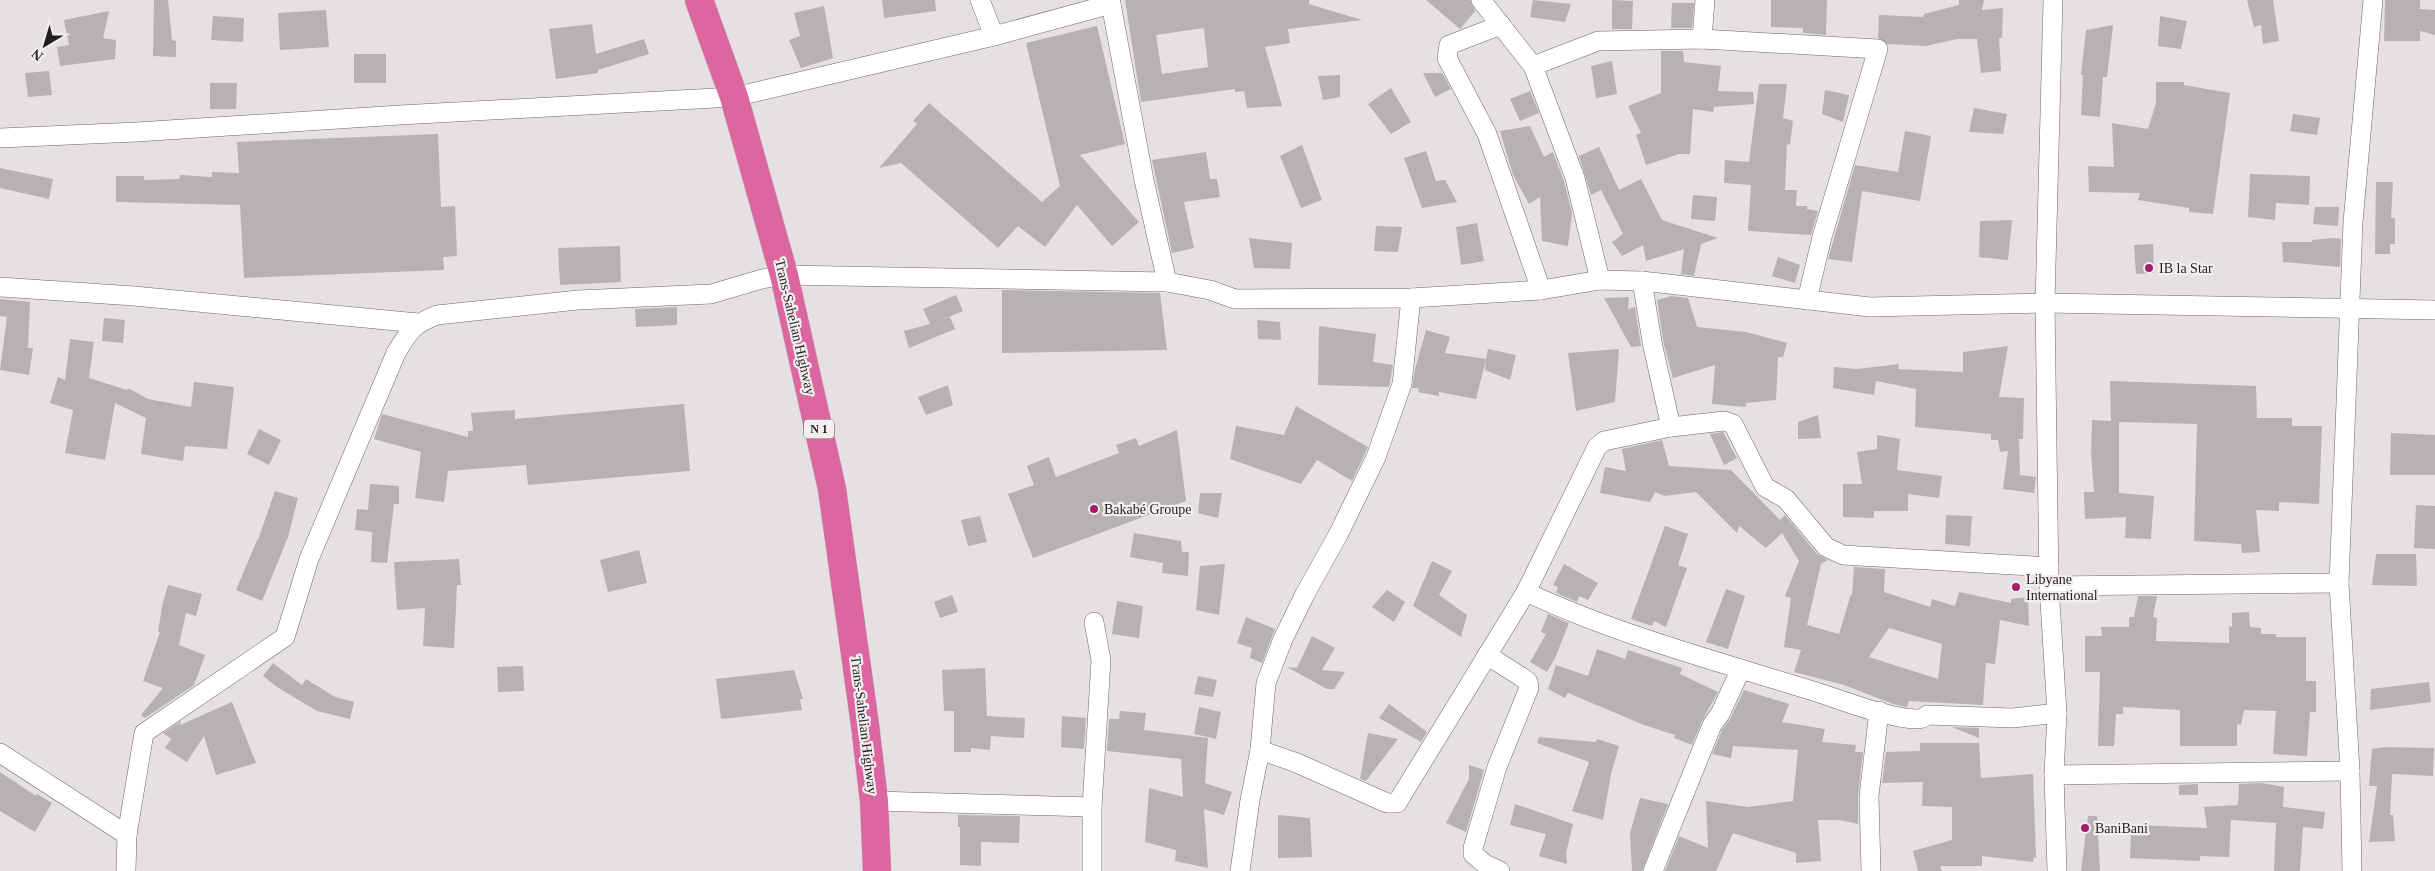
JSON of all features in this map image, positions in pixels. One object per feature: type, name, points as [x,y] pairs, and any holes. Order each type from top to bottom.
[{"type":"highway","name":"Trans-Sahelian Highway","points":[[699,0],[734,97],[784,275],[832,489],[874,801],[877,871]]},
{"type":"street","points":[[980,0],[994,36]]},
{"type":"street","points":[[1481,0],[1533,66],[1575,178],[1600,280]]},
{"type":"street","points":[[1702,39],[1705,0]]},
{"type":"street","points":[[2053,0],[2045,303],[2049,586],[2057,713],[2054,775],[2057,871]]},
{"type":"street","points":[[2352,871],[2350,771],[2340,582],[2353,222],[2373,0]]},
{"type":"street","points":[[0,138],[137,132],[400,115],[734,97],[994,36],[1090,4],[1111,2],[1144,180],[1168,282]]},
{"type":"street","points":[[1501,24],[1449,45],[1447,58],[1487,134],[1541,290]]},
{"type":"street","points":[[1533,66],[1598,41],[1702,39],[1878,50],[1822,237],[1807,300]]},
{"type":"street","points":[[126,871],[127,835],[144,733],[285,637],[309,559],[396,354],[406,337],[418,323],[437,315],[578,300],[712,294],[762,279],[784,275],[1168,282],[1210,290],[1235,299],[1411,298],[1541,290],[1600,280],[1642,281],[1870,307],[2045,303],[2435,310]]},
{"type":"street","points":[[1642,281],[1653,347],[1671,427]]},
{"type":"street","points":[[0,287],[134,296],[418,323]]},
{"type":"street","points":[[1240,871],[1250,800],[1260,750],[1266,683],[1283,639],[1376,457],[1402,384],[1411,298]]},
{"type":"street","points":[[1260,750],[1297,763],[1386,803],[1397,803],[1526,592],[1597,447],[1604,441],[1671,427],[1724,421],[1734,424],[1765,486],[1786,499],[1826,547],[1833,552],[1843,555],[2049,567]]},
{"type":"street","points":[[2049,586],[2340,582]]},
{"type":"street","points":[[1526,592],[1567,611],[1741,669],[1879,711],[1916,719],[1922,719],[1927,715],[2013,718],[2057,713]]},
{"type":"street","points":[[1092,871],[1092,807],[1101,660],[1094,622]]},
{"type":"street","points":[[1487,655],[1523,678],[1528,682],[1529,688],[1497,766],[1473,848],[1473,854],[1477,858],[1500,871]]},
{"type":"street","points":[[1653,871],[1712,725],[1720,714],[1741,669]]},
{"type":"street","points":[[1870,871],[1869,796],[1879,711]]},
{"type":"street","points":[[0,753],[127,835]]},
{"type":"street","points":[[2054,775],[2350,771]]},
{"type":"street","points":[[874,801],[1092,807]]},
{"type":"building","points":[[154,0],[168,0],[172,40],[176,41],[176,57],[153,56]]},
{"type":"building","points":[[882,0],[935,0],[936,11],[884,18]]},
{"type":"building","points":[[1125,0],[1309,0],[1309,4],[1362,20],[1288,29],[1290,43],[1265,47],[1282,106],[1247,108],[1244,91],[1235,92],[1235,89],[1141,102]],"holes":[[[1204,28],[1208,67],[1162,74],[1156,35]]]},
{"type":"building","points":[[1426,0],[1470,0],[1475,11],[1460,29]]},
{"type":"building","points":[[1533,0],[1571,4],[1565,22],[1530,17]]},
{"type":"building","points":[[1612,0],[1633,1],[1632,29],[1612,29]]},
{"type":"building","points":[[1771,0],[1827,0],[1826,35],[1803,33],[1803,28],[1771,27]]},
{"type":"building","points":[[1959,0],[1984,0],[1982,10],[2003,8],[2002,38],[1999,38],[2001,71],[1981,73],[1977,39],[1957,39],[1926,46],[1887,44],[1878,38],[1879,15],[1923,17],[1924,14],[1959,5]]},
{"type":"building","points":[[2247,0],[2273,0],[2279,41],[2263,44],[2261,25],[2254,27]]},
{"type":"building","points":[[2385,0],[2420,0],[2420,9],[2435,10],[2435,35],[2420,31],[2420,41],[2384,41]]},
{"type":"building","points":[[1672,3],[1694,3],[1692,28],[1671,28]]},
{"type":"building","points":[[824,6],[833,58],[801,68],[789,40],[800,36],[794,13]]},
{"type":"building","points":[[326,10],[329,47],[280,50],[278,13]]},
{"type":"building","points":[[109,11],[103,38],[116,40],[115,59],[60,66],[57,47],[69,45],[64,20]]},
{"type":"building","points":[[213,16],[244,18],[243,42],[211,40]]},
{"type":"building","points":[[2160,16],[2187,21],[2181,49],[2158,46]]},
{"type":"building","points":[[592,24],[596,54],[644,39],[649,54],[598,70],[598,73],[556,79],[549,29]]},
{"type":"building","points":[[2113,25],[2107,77],[2103,77],[2100,117],[2081,115],[2083,75],[2081,75],[2086,30]]},
{"type":"building","points":[[1097,26],[1125,144],[1080,155],[1139,222],[1112,246],[1077,205],[1045,247],[1018,226],[998,248],[901,163],[879,168],[917,124],[913,121],[929,103],[1042,202],[1060,186],[1026,43]]},
{"type":"building","points":[[1661,51],[1683,51],[1684,62],[1721,66],[1718,91],[1753,92],[1754,104],[1714,107],[1713,112],[1693,109],[1690,154],[1679,154],[1646,165],[1636,135],[1641,133],[1628,106],[1661,93]]},
{"type":"building","points":[[354,54],[386,54],[386,83],[354,83]]},
{"type":"building","points":[[1612,61],[1617,94],[1596,98],[1591,66]]},
{"type":"building","points":[[49,71],[52,95],[28,97],[25,73]]},
{"type":"building","points":[[1423,73],[1442,73],[1451,89],[1435,97]]},
{"type":"building","points":[[1340,75],[1340,97],[1323,100],[1318,76]]},
{"type":"building","points":[[2156,82],[2184,82],[2184,85],[2230,93],[2213,214],[2189,212],[2189,208],[2138,200],[2140,193],[2089,192],[2088,166],[2114,167],[2112,123],[2148,129],[2156,103]]},
{"type":"building","points":[[210,83],[237,83],[236,109],[210,109]]},
{"type":"building","points":[[1759,84],[1787,84],[1783,118],[1793,121],[1790,145],[1787,144],[1785,190],[1797,190],[1796,206],[1807,206],[1807,209],[1818,211],[1811,235],[1748,231],[1751,185],[1724,183],[1725,160],[1749,162]]},
{"type":"building","points":[[1391,88],[1411,122],[1391,134],[1368,104]]},
{"type":"building","points":[[1825,90],[1849,95],[1843,122],[1822,114]]},
{"type":"building","points":[[1530,91],[1539,113],[1520,121],[1510,99]]},
{"type":"building","points":[[1974,108],[2007,114],[2003,134],[1969,132]]},
{"type":"building","points":[[2293,114],[2320,118],[2317,135],[2290,131]]},
{"type":"building","points":[[1530,126],[1544,157],[1553,152],[1564,181],[1572,213],[1568,246],[1542,241],[1540,197],[1529,204],[1513,175],[1500,131]]},
{"type":"building","points":[[1905,131],[1931,136],[1920,201],[1862,191],[1852,262],[1828,259],[1855,165],[1898,172]]},
{"type":"building","points":[[438,134],[441,207],[455,206],[457,256],[443,257],[444,270],[244,278],[240,205],[116,202],[116,176],[144,176],[144,180],[179,179],[180,175],[212,177],[212,172],[239,173],[237,142]]},
{"type":"building","points":[[1302,145],[1322,200],[1301,208],[1280,156]]},
{"type":"building","points":[[1599,147],[1619,190],[1641,179],[1662,220],[1718,238],[1701,244],[1694,276],[1681,274],[1684,249],[1646,261],[1643,245],[1622,256],[1612,242],[1623,234],[1601,190],[1591,195],[1579,156]]},
{"type":"building","points":[[1426,151],[1436,181],[1445,180],[1457,202],[1422,208],[1404,158]]},
{"type":"building","points":[[1206,152],[1210,179],[1217,179],[1220,197],[1184,202],[1194,248],[1172,253],[1152,160]]},
{"type":"building","points":[[0,168],[53,179],[49,199],[0,188]]},
{"type":"building","points":[[2250,174],[2310,176],[2309,205],[2276,203],[2275,220],[2248,217]]},
{"type":"building","points":[[2376,182],[2393,182],[2391,218],[2395,218],[2395,244],[2390,244],[2390,254],[2375,254]]},
{"type":"building","points":[[1693,195],[1717,197],[1715,221],[1691,219]]},
{"type":"building","points":[[2315,207],[2339,207],[2338,226],[2313,224]]},
{"type":"building","points":[[2012,220],[2008,260],[1979,257],[1980,221]]},
{"type":"building","points":[[1477,223],[1484,261],[1461,265],[1456,227]]},
{"type":"building","points":[[1376,226],[1402,227],[1398,252],[1374,251]]},
{"type":"building","points":[[1249,238],[1292,243],[1290,269],[1254,268]]},
{"type":"building","points":[[2341,239],[2340,267],[2283,262],[2282,242],[2312,242],[2312,240]]},
{"type":"building","points":[[2153,244],[2154,273],[2136,274],[2134,245]]},
{"type":"building","points":[[620,246],[621,282],[560,285],[558,248]]},
{"type":"building","points":[[1778,257],[1800,265],[1795,283],[1772,276]]},
{"type":"building","points":[[1002,290],[1160,293],[1167,350],[1002,353]]},
{"type":"building","points":[[956,295],[963,311],[939,321],[950,317],[955,329],[909,348],[904,331],[930,324],[923,309]]},
{"type":"building","points":[[1672,296],[1688,298],[1697,327],[1746,332],[1787,343],[1783,357],[1778,357],[1776,400],[1746,403],[1746,407],[1712,404],[1715,365],[1673,378],[1664,345],[1657,300]]},
{"type":"building","points":[[1629,297],[1628,309],[1635,307],[1641,346],[1631,347],[1604,298]]},
{"type":"building","points":[[0,299],[30,302],[28,348],[33,348],[29,375],[0,370],[7,317],[0,316]]},
{"type":"building","points":[[677,307],[677,325],[636,327],[635,309]]},
{"type":"building","points":[[104,318],[125,320],[123,343],[102,341]]},
{"type":"building","points":[[1257,320],[1280,322],[1281,340],[1258,339]]},
{"type":"building","points":[[1319,326],[1376,334],[1373,362],[1393,365],[1389,387],[1318,385]]},
{"type":"building","points":[[1426,330],[1450,337],[1445,353],[1486,359],[1488,349],[1516,355],[1510,380],[1485,370],[1486,360],[1476,399],[1439,392],[1439,396],[1418,392],[1419,388],[1412,388],[1415,369]]},
{"type":"building","points":[[70,339],[94,342],[89,378],[127,390],[128,388],[148,399],[191,407],[194,382],[234,387],[227,449],[185,446],[183,461],[141,454],[146,418],[115,403],[105,460],[65,453],[73,410],[50,403],[58,377],[65,380]]},
{"type":"building","points":[[2008,346],[1999,397],[2024,398],[2023,439],[2019,439],[2020,475],[2036,477],[2034,493],[2003,489],[2008,451],[2000,452],[1998,440],[1991,440],[1991,434],[1915,427],[1916,389],[1876,381],[1874,395],[1833,388],[1834,367],[1857,369],[1899,364],[1898,369],[1963,372],[1963,352]]},
{"type":"building","points":[[1619,349],[1615,402],[1576,411],[1568,353]]},
{"type":"building","points":[[2110,381],[2256,386],[2257,418],[2292,418],[2292,426],[2322,426],[2319,504],[2279,502],[2279,511],[2256,510],[2260,552],[2242,553],[2241,544],[2194,541],[2197,424],[2119,422],[2119,493],[2154,496],[2151,539],[2125,538],[2126,517],[2085,519],[2084,492],[2094,492],[2091,451],[2092,420],[2111,421]]},
{"type":"building","points":[[948,385],[953,405],[926,415],[918,397]]},
{"type":"building","points":[[684,404],[690,471],[528,485],[526,465],[448,471],[444,502],[415,498],[421,452],[374,439],[382,414],[468,437],[468,431],[473,431],[471,413],[515,410],[515,419]]},
{"type":"building","points":[[1296,406],[1368,447],[1352,481],[1317,460],[1301,484],[1230,459],[1236,426],[1284,435]]},
{"type":"building","points":[[1818,415],[1821,438],[1798,439],[1798,422]]},
{"type":"building","points":[[259,429],[281,440],[269,465],[247,454]]},
{"type":"building","points":[[1177,430],[1186,501],[1033,558],[1008,494],[1034,485],[1027,466],[1049,457],[1056,477],[1119,453],[1116,445],[1136,438],[1139,446]]},
{"type":"building","points":[[1723,432],[1737,458],[1724,465],[1710,434]]},
{"type":"building","points":[[2391,433],[2435,435],[2435,475],[2390,475]]},
{"type":"building","points":[[1877,435],[1900,439],[1897,470],[1942,476],[1939,498],[1908,494],[1908,511],[1874,511],[1874,518],[1843,517],[1843,484],[1862,484],[1857,452],[1877,449]]},
{"type":"building","points":[[1662,440],[1669,466],[1731,470],[1780,520],[1785,515],[1817,554],[1828,560],[1821,564],[1807,625],[1839,634],[1851,594],[1852,596],[1854,567],[1885,569],[1884,592],[1930,607],[1932,599],[1955,606],[1959,592],[2011,603],[2011,599],[2028,597],[2029,626],[2000,620],[1995,664],[1986,663],[1983,705],[1909,701],[1907,707],[1893,704],[1844,685],[1794,672],[1801,650],[1784,647],[1791,598],[1785,596],[1799,561],[1782,533],[1766,548],[1739,526],[1737,533],[1696,492],[1665,496],[1655,492],[1650,502],[1600,493],[1605,467],[1626,471],[1622,449]],"holes":[[[1889,628],[1942,644],[1938,679],[1869,657]]]},
{"type":"building","points":[[370,484],[399,486],[399,504],[394,504],[387,563],[371,562],[372,532],[355,530],[357,509],[368,510]]},
{"type":"building","points":[[275,491],[298,498],[288,537],[262,601],[236,590],[258,540]]},
{"type":"building","points":[[1200,493],[1222,493],[1218,518],[1198,513]]},
{"type":"building","points":[[2416,505],[2435,506],[2435,549],[2414,548]]},
{"type":"building","points":[[1946,515],[1972,516],[1970,546],[1945,544]]},
{"type":"building","points":[[980,516],[987,542],[968,546],[961,520]]},
{"type":"building","points":[[1665,526],[1688,534],[1678,565],[1687,568],[1666,627],[1654,621],[1652,626],[1631,619]]},
{"type":"building","points":[[1134,533],[1181,541],[1182,552],[1189,552],[1188,576],[1162,573],[1163,563],[1130,557]]},
{"type":"building","points":[[639,550],[647,583],[608,592],[600,560]]},
{"type":"building","points":[[2376,554],[2416,554],[2417,586],[2372,585]]},
{"type":"building","points":[[459,559],[461,585],[457,585],[454,648],[423,646],[425,608],[397,610],[394,562]]},
{"type":"building","points":[[1432,561],[1452,571],[1439,595],[1467,615],[1461,637],[1413,606]]},
{"type":"building","points":[[1225,564],[1219,615],[1196,610],[1200,566]]},
{"type":"building","points":[[1564,564],[1598,583],[1588,600],[1579,596],[1577,602],[1556,593],[1558,587],[1553,585]]},
{"type":"building","points":[[168,585],[202,594],[196,616],[186,613],[179,645],[205,655],[194,685],[145,718],[141,715],[163,688],[143,681],[160,632],[158,632],[162,607]]},
{"type":"building","points":[[1726,589],[1745,596],[1728,649],[1706,642]]},
{"type":"building","points":[[1387,590],[1405,602],[1394,622],[1372,607]]},
{"type":"building","points":[[952,595],[958,612],[940,618],[934,602]]},
{"type":"building","points":[[2138,596],[2157,596],[2153,617],[2157,618],[2156,641],[2229,643],[2229,626],[2232,627],[2232,613],[2249,612],[2250,627],[2261,628],[2261,634],[2276,634],[2276,637],[2306,637],[2306,681],[2316,681],[2316,712],[2310,712],[2307,756],[2273,754],[2276,711],[2244,710],[2241,725],[2237,724],[2237,746],[2180,746],[2180,710],[2123,707],[2123,714],[2116,714],[2114,746],[2098,746],[2100,672],[2085,672],[2085,636],[2102,636],[2101,627],[2129,627],[2129,617],[2134,617]]},
{"type":"building","points":[[1117,601],[1143,606],[1139,638],[1112,634]]},
{"type":"building","points":[[1548,614],[1569,623],[1555,658],[1547,672],[1530,662],[1546,634],[1541,632]]},
{"type":"building","points":[[1246,617],[1275,629],[1262,663],[1250,658],[1252,648],[1237,643]]},
{"type":"building","points":[[1312,636],[1335,648],[1322,670],[1345,672],[1334,689],[1327,689],[1287,667],[1297,668]]},
{"type":"building","points":[[1597,649],[1625,659],[1628,650],[1682,668],[1680,674],[1718,692],[1702,721],[1692,745],[1674,738],[1675,735],[1644,725],[1568,693],[1565,698],[1548,689],[1556,665],[1588,676]]},
{"type":"building","points":[[273,663],[302,685],[306,679],[335,697],[354,702],[350,719],[317,711],[277,687],[263,676]]},
{"type":"building","points":[[523,666],[524,691],[498,692],[497,667]]},
{"type":"building","points":[[985,668],[987,716],[1025,718],[1024,738],[991,736],[990,750],[971,748],[971,752],[954,752],[954,711],[944,711],[942,670]]},
{"type":"building","points":[[794,670],[803,699],[800,699],[802,710],[721,719],[716,679]]},
{"type":"building","points":[[1198,676],[1217,680],[1213,697],[1194,694]]},
{"type":"building","points":[[2429,682],[2431,702],[2370,710],[2371,689]]},
{"type":"building","points":[[1744,690],[1789,704],[1782,722],[1825,729],[1822,742],[1856,745],[1855,752],[1863,752],[1858,795],[1858,824],[1839,820],[1818,820],[1821,861],[1796,863],[1796,853],[1733,833],[1716,871],[1665,871],[1679,836],[1708,848],[1706,801],[1748,807],[1793,801],[1798,750],[1733,746],[1731,758],[1712,754],[1722,730],[1730,719]]},
{"type":"building","points":[[232,702],[256,763],[216,775],[204,736],[187,762],[165,748],[171,739],[163,733],[181,721],[180,725]]},
{"type":"building","points":[[1389,704],[1427,732],[1421,742],[1379,718]]},
{"type":"building","points":[[1199,707],[1221,712],[1216,739],[1194,734]]},
{"type":"building","points":[[1120,711],[1146,713],[1144,730],[1208,738],[1205,783],[1232,792],[1224,815],[1204,809],[1208,868],[1175,861],[1176,850],[1145,842],[1149,788],[1183,797],[1181,759],[1107,751],[1109,719],[1119,719]]},
{"type":"building","points":[[1062,716],[1086,718],[1084,749],[1061,747]]},
{"type":"building","points":[[1952,727],[1979,728],[1979,738]]},
{"type":"building","points":[[1368,733],[1398,739],[1366,781],[1360,779]]},
{"type":"building","points":[[1539,737],[1596,742],[1597,739],[1619,746],[1611,774],[1603,820],[1572,811],[1589,762],[1537,743]]},
{"type":"building","points":[[1920,743],[1979,743],[1981,778],[2033,774],[2036,858],[2034,857],[2033,862],[1982,856],[1982,866],[1940,866],[1942,871],[1918,871],[1913,851],[1952,840],[1952,807],[1922,806],[1923,782],[1882,783],[1886,752],[1920,751]]},
{"type":"building","points":[[2384,747],[2434,748],[2433,776],[2392,774],[2390,815],[2393,815],[2395,841],[2369,842],[2377,786],[2369,786],[2372,749]]},
{"type":"building","points":[[1469,765],[1484,770],[1466,832],[1446,823],[1469,779]]},
{"type":"building","points":[[0,772],[36,796],[37,794],[52,803],[35,832],[0,811]]},
{"type":"building","points":[[2261,783],[2284,787],[2283,807],[2325,812],[2323,829],[2303,827],[2300,871],[2274,871],[2276,823],[2231,820],[2229,857],[2200,856],[2200,861],[2130,858],[2131,831],[2136,831],[2137,825],[2207,828],[2204,807],[2238,805],[2239,784]]},
{"type":"building","points":[[2198,784],[2198,795],[2179,795],[2179,785]]},
{"type":"building","points":[[1640,798],[1668,804],[1642,871],[1632,871],[1630,833]]},
{"type":"building","points":[[1515,804],[1573,824],[1566,853],[1567,864],[1539,856],[1546,834],[1510,825]]},
{"type":"building","points":[[958,815],[1020,816],[1019,843],[981,842],[981,866],[960,865],[960,827],[958,827]]},
{"type":"building","points":[[1278,815],[1310,818],[1312,857],[1278,858]]},
{"type":"building","points":[[2088,816],[2097,816],[2100,871],[2081,871]]},
{"type":"place","name":"IB la Star","points":[[2149,268]]},
{"type":"place","name":"Bakabé Groupe","points":[[1094,509]]},
{"type":"place","name":"Libyane International","points":[[2016,587]]},
{"type":"place","name":"BaniBani","points":[[2085,828]]}]
